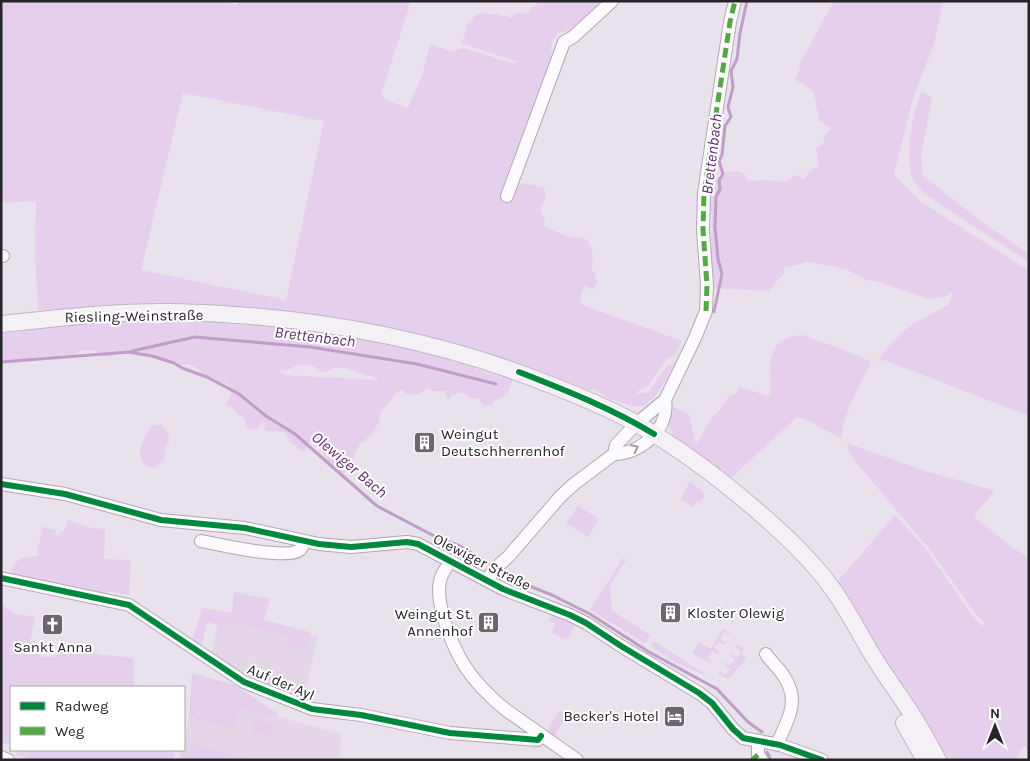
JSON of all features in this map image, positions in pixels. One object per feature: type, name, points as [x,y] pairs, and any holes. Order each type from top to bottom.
[{"type":"main road","name":"Riesling-Weinstraße","points":[[1,324],[82,316],[173,312],[304,322],[407,340],[519,372],[591,401],[654,434],[723,482],[814,565],[839,598],[938,760]]},
{"type":"main road","name":"Riesling-Weinstraße","points":[[871,653],[902,719],[925,760]]},
{"type":"street","points":[[507,196],[564,42],[573,37],[612,1]]},
{"type":"street","points":[[614,454],[616,446],[636,424],[665,400],[706,311],[707,285],[703,230],[704,194],[730,22],[735,1]]},
{"type":"street","points":[[492,572],[574,484],[614,454],[622,454],[635,448],[654,434],[664,420],[665,400]]},
{"type":"street","name":"Olewiger Straße","points":[[1,484],[65,494],[161,520],[245,528],[304,541],[345,547],[414,543],[451,561],[492,572],[514,594],[563,612],[586,623],[633,654],[699,693],[712,703],[740,736],[749,740],[777,744],[822,760]]},
{"type":"street","points":[[201,541],[231,546],[241,550],[277,552],[298,551],[302,548],[304,541]]},
{"type":"street","points":[[451,561],[440,579],[439,600],[462,661],[497,702],[577,760]]},
{"type":"street","name":"Auf der Ayl","points":[[1,578],[129,605],[244,682],[322,712],[362,715],[450,733],[538,740],[542,736]]},
{"type":"street","points":[[766,654],[784,676],[792,697],[792,710],[777,744]]},
{"type":"street","points":[[757,758],[758,741]]},
{"type":"street","points":[[1,756],[8,760]]},
{"type":"shaded area","points":[[1,1],[228,1],[236,6],[239,1],[411,1],[381,95],[390,101],[408,108],[423,73],[430,44],[450,51],[464,48],[515,64],[516,61],[460,43],[464,38],[467,25],[474,16],[484,12],[511,18],[517,13],[529,13],[531,7],[537,6],[536,1],[606,1],[579,26],[560,32],[552,42],[553,63],[503,185],[505,192],[517,188],[522,183],[544,187],[546,198],[540,209],[545,227],[569,237],[582,238],[590,244],[592,249],[592,271],[595,273],[597,283],[594,289],[589,289],[587,285],[584,287],[580,304],[682,341],[675,354],[666,360],[648,386],[638,391],[637,394],[648,392],[667,366],[675,362],[661,388],[646,404],[632,406],[606,397],[606,395],[593,389],[591,391],[533,368],[485,353],[337,317],[243,310],[144,306],[38,310],[35,250],[36,201],[1,203]],"holes":[[[183,93],[324,121],[286,300],[141,270]]]},
{"type":"shaded area","points":[[834,1],[943,1],[934,44],[914,95],[894,175],[920,201],[1029,271],[1029,416],[884,360],[878,361],[888,347],[904,331],[948,305],[953,294],[950,292],[947,296],[929,299],[879,282],[866,280],[846,269],[807,262],[784,268],[784,273],[769,291],[713,288],[712,216],[708,209],[712,201],[715,184],[720,176],[733,171],[743,173],[748,180],[786,181],[797,175],[804,179],[811,170],[819,166],[816,148],[824,143],[824,137],[831,128],[820,121],[813,91],[795,79],[800,69],[799,65]]},
{"type":"shaded area","points":[[922,91],[932,98],[921,155],[923,176],[989,227],[1029,254],[1029,262],[922,192],[913,179],[909,160],[911,135]]},
{"type":"shaded area","points":[[143,319],[159,324],[171,319],[179,319],[186,322],[219,320],[247,326],[272,322],[444,355],[454,363],[466,364],[513,381],[507,394],[494,401],[493,404],[486,406],[481,403],[480,397],[477,399],[470,398],[462,392],[451,396],[449,400],[446,397],[445,391],[432,391],[428,388],[414,395],[408,395],[402,390],[398,391],[380,413],[379,421],[372,436],[361,442],[350,470],[345,473],[340,472],[337,467],[327,460],[316,447],[316,441],[312,439],[304,452],[298,449],[296,445],[293,445],[284,432],[265,431],[266,424],[263,421],[256,430],[248,429],[243,416],[237,414],[232,407],[225,405],[232,394],[229,391],[228,384],[216,381],[190,364],[182,365],[158,357],[138,356],[127,351],[120,351],[111,357],[106,357],[100,356],[96,350],[80,350],[70,357],[62,354],[53,359],[33,358],[23,362],[1,364],[1,328],[68,322],[73,325]],"holes":[[[298,365],[313,366],[319,371],[326,372],[334,368],[345,368],[377,378],[376,380],[285,375],[278,370],[287,370]]]},
{"type":"shaded area","points":[[803,335],[871,362],[848,410],[842,439],[805,419],[797,417],[730,479],[673,436],[669,426],[671,406],[689,414],[696,445],[711,419],[730,395],[737,393],[739,386],[767,396],[771,394],[770,363],[775,347],[781,341],[790,337]]},
{"type":"shaded area","points":[[162,424],[169,435],[169,443],[165,446],[164,460],[155,468],[149,467],[144,465],[140,457],[141,448],[151,426]]},
{"type":"shaded area","points":[[847,443],[925,471],[993,490],[993,493],[975,514],[975,517],[1000,538],[1029,557],[1029,751],[1024,746],[1022,747],[1016,760],[945,760],[837,582],[895,515],[925,548],[974,618],[982,626],[985,623],[974,612],[931,551],[855,461],[849,452]]},
{"type":"shaded area","points":[[690,481],[704,495],[702,500],[696,502],[693,507],[680,500]]},
{"type":"shaded area","points":[[578,506],[599,519],[588,537],[566,523]]},
{"type":"shaded area","points":[[68,520],[91,528],[105,529],[104,559],[131,560],[129,595],[105,591],[104,594],[10,575],[17,562],[28,557],[38,556],[37,552],[43,527],[56,530],[55,534],[60,535],[61,531],[64,532]]},
{"type":"shaded area","points":[[623,558],[626,560],[610,585],[612,611],[650,635],[645,643],[590,610]]},
{"type":"shaded area","points":[[234,592],[270,599],[264,620],[310,632],[305,650],[287,646],[289,637],[228,620],[224,631],[217,629],[218,625],[207,622],[201,648],[192,642],[202,608],[232,613]]},
{"type":"shaded area","points":[[1,604],[16,614],[35,617],[30,641],[35,642],[36,649],[43,657],[54,657],[59,653],[61,647],[88,653],[133,658],[134,686],[10,686],[10,744],[7,743],[1,745]]},
{"type":"shaded area","points":[[221,613],[318,636],[303,701],[246,679],[211,654]]},
{"type":"shaded area","points":[[552,614],[575,624],[569,638],[565,639],[552,633],[555,623],[548,621]]},
{"type":"shaded area","points":[[722,629],[731,634],[724,632],[720,639],[726,643],[724,645],[718,642],[714,648],[720,652],[718,654],[712,651],[708,658],[712,660],[710,663],[692,654],[699,642],[711,649]]},
{"type":"shaded area","points":[[654,641],[706,673],[704,675],[675,662],[651,646]]},
{"type":"shaded area","points":[[737,644],[745,648],[741,654],[746,657],[745,661],[728,679],[718,674],[720,671],[725,675],[730,669],[724,664],[731,666],[735,659],[730,656],[731,654],[737,658],[741,651],[735,647]]},
{"type":"shaded area","points":[[192,673],[234,685],[277,713],[278,718],[239,707],[234,728],[193,718],[194,715],[189,716]]},
{"type":"shaded area","points":[[195,694],[341,734],[339,760],[179,760],[181,751],[185,751],[185,734]]},
{"type":"shaded area","points":[[558,712],[569,713],[553,738],[545,734]]},
{"type":"shaded area","points":[[254,719],[270,723],[270,725],[275,727],[272,735],[251,730]]},
{"type":"shaded area","points":[[187,743],[193,744],[252,760],[179,760],[185,751]]},
{"type":"shaded area","points":[[18,751],[175,751],[174,760],[32,760],[16,755]]},
{"type":"waterway","name":"Brettenbach","points":[[714,312],[722,274],[718,259],[715,227],[716,197],[720,189],[719,180],[723,174],[719,161],[722,155],[725,126],[731,117],[728,107],[733,87],[731,71],[737,59],[747,1]]},
{"type":"waterway","name":"Brettenbach","points":[[132,351],[195,337],[310,347],[417,364],[496,384]]},
{"type":"waterway","name":"Olewiger Bach","points":[[1,362],[129,352],[152,356],[174,363],[207,377],[239,394],[266,416],[295,434],[377,506],[436,537],[460,546],[493,566]]},
{"type":"waterway","name":"Olewiger Bach","points":[[498,570],[512,579],[552,595],[590,614],[649,652],[717,689],[748,722],[762,732]]},
{"type":"waterway","name":"Olewiger Bach","points":[[767,752],[771,760]]},
{"type":"marked path","points":[[706,311],[707,285],[703,230],[704,193],[730,22],[735,1]]},
{"type":"marked path","points":[[752,760],[758,755]]},
{"type":"cycle path","points":[[519,372],[605,408],[654,434]]},
{"type":"cycle path","points":[[1,484],[65,494],[161,520],[245,528],[319,544],[351,547],[407,542],[418,544],[503,589],[586,623],[699,693],[712,703],[733,729],[743,738],[780,745],[822,760]]},
{"type":"cycle path","points":[[1,578],[129,605],[244,682],[312,709],[361,715],[450,733],[538,740],[541,736]]},
{"type":"place","name":"Weingut Deutschherrenhof","points":[[425,443]]},
{"type":"place","name":"Kloster Olewig","points":[[671,613]]},
{"type":"place","name":"Weingut St. Annenhof","points":[[489,623]]},
{"type":"place","name":"Sankt Anna","points":[[53,624]]},
{"type":"place","name":"Becker's Hotel","points":[[675,716]]}]
